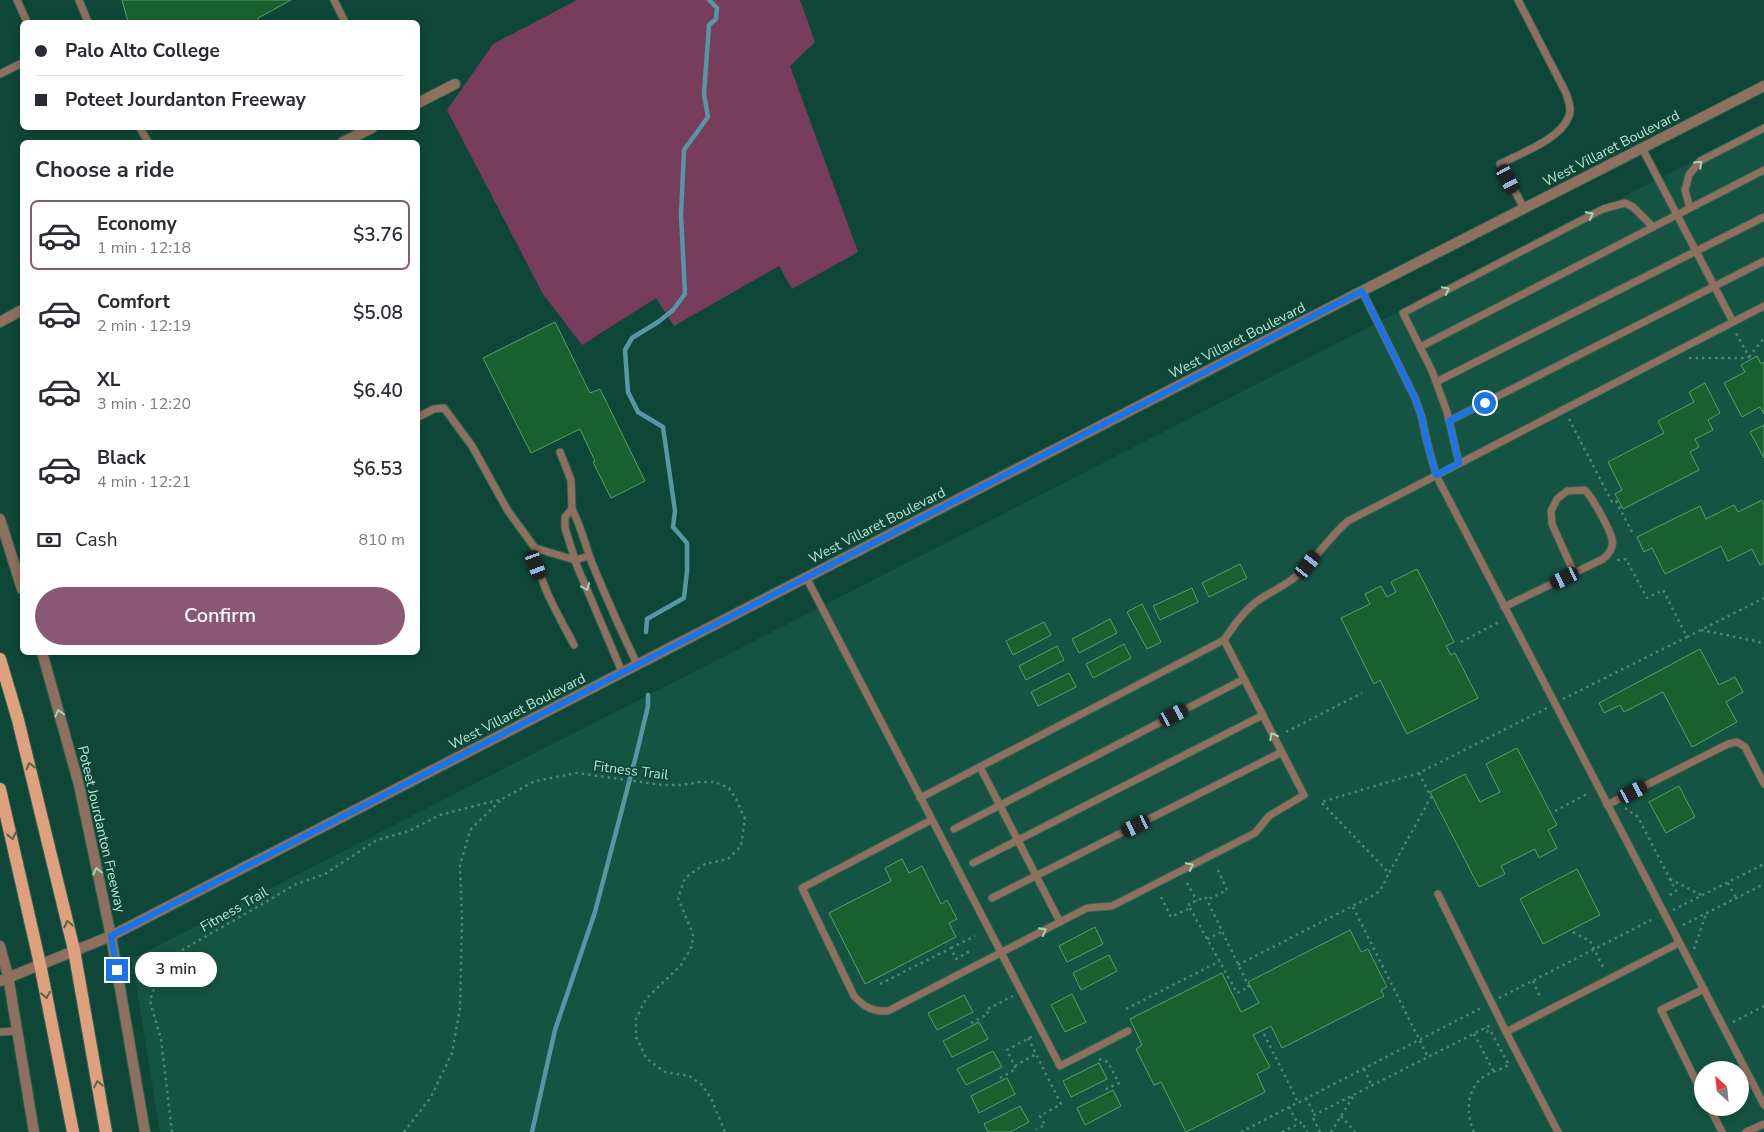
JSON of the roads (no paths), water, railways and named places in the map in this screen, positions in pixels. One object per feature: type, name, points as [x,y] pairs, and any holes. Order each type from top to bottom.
[{"type":"main road","points":[[0,658],[25,747],[74,950],[106,1132]]},
{"type":"main road","points":[[0,789],[40,964],[73,1132]]},
{"type":"street","points":[[420,102],[455,84]]},
{"type":"street","name":"West Villaret Boulevard","points":[[4,978],[111,936],[1362,291],[1764,86]]},
{"type":"street","points":[[347,140],[368,130]]},
{"type":"street","points":[[0,322],[20,311]]},
{"type":"street","points":[[0,519],[20,583]]},
{"type":"street","name":"Poteet Jourdanton Freeway","points":[[43,655],[79,785],[111,936],[145,1132]]},
{"type":"street","points":[[0,946],[4,978],[17,1031],[34,1132]]},
{"type":"lane","points":[[17,0],[26,20]]},
{"type":"lane","points":[[79,0],[87,20]]},
{"type":"lane","points":[[334,0],[344,20]]},
{"type":"lane","points":[[1518,0],[1570,104],[1570,114],[1555,135],[1500,164],[1524,208]]},
{"type":"lane","points":[[0,74],[20,65]]},
{"type":"lane","points":[[1690,208],[1686,190],[1689,175],[1700,161],[1764,128]]},
{"type":"lane","points":[[1642,148],[1733,322]]},
{"type":"lane","points":[[1420,347],[1764,170]]},
{"type":"lane","points":[[1459,463],[1449,421],[1436,382],[1403,313],[1603,208],[1624,203],[1633,206],[1653,227]]},
{"type":"lane","points":[[1436,382],[1764,217]]},
{"type":"lane","points":[[1449,421],[1764,261]]},
{"type":"lane","points":[[1362,291],[1415,398],[1436,475],[1764,1105]]},
{"type":"lane","points":[[920,798],[1224,640],[1256,602],[1301,573],[1348,521],[1764,306]]},
{"type":"lane","points":[[420,416],[434,409],[444,408],[472,446],[508,511],[535,548],[536,565],[547,594],[574,645]]},
{"type":"lane","points":[[560,452],[571,480],[572,509],[609,603],[637,664]]},
{"type":"lane","points":[[1504,608],[1603,560],[1611,552],[1613,540],[1592,496],[1585,490],[1567,491],[1557,499],[1550,511],[1552,524],[1574,573]]},
{"type":"lane","points":[[572,509],[565,517],[565,528],[575,560],[622,672]]},
{"type":"lane","points":[[535,548],[575,560],[590,556]]},
{"type":"lane","points":[[806,577],[1020,993],[1060,1066],[1128,1031]]},
{"type":"lane","points":[[931,820],[802,888],[854,996],[862,1005],[871,1010],[888,1011],[1087,908],[1112,906],[1255,834],[1269,816],[1304,795],[1224,640]]},
{"type":"lane","points":[[954,829],[1244,679]]},
{"type":"lane","points":[[973,863],[1263,715]]},
{"type":"lane","points":[[1607,805],[1728,744],[1737,742],[1745,747],[1764,784]]},
{"type":"lane","points":[[992,898],[1282,752]]},
{"type":"lane","points":[[980,768],[1060,922]]},
{"type":"lane","points":[[1438,894],[1491,1003],[1558,1132]]},
{"type":"lane","points":[[1506,1032],[1679,943]]},
{"type":"lane","points":[[1694,1077],[1661,1010],[1704,989]]},
{"type":"lane","points":[[0,1032],[17,1031]]},
{"type":"lane","points":[[1714,1116],[1722,1132]]},
{"type":"lane","points":[[1746,1132],[1764,1124]]},
{"type":"waterway","points":[[646,632],[647,619],[684,598],[687,571],[687,543],[673,527],[675,511],[663,427],[638,412],[628,392],[625,350],[632,338],[673,310],[685,294],[681,215],[684,150],[708,117],[704,94],[709,25],[716,19],[717,8],[709,0]]},
{"type":"waterway","points":[[532,1132],[555,1030],[595,912],[637,752],[648,706],[648,695]]}]
